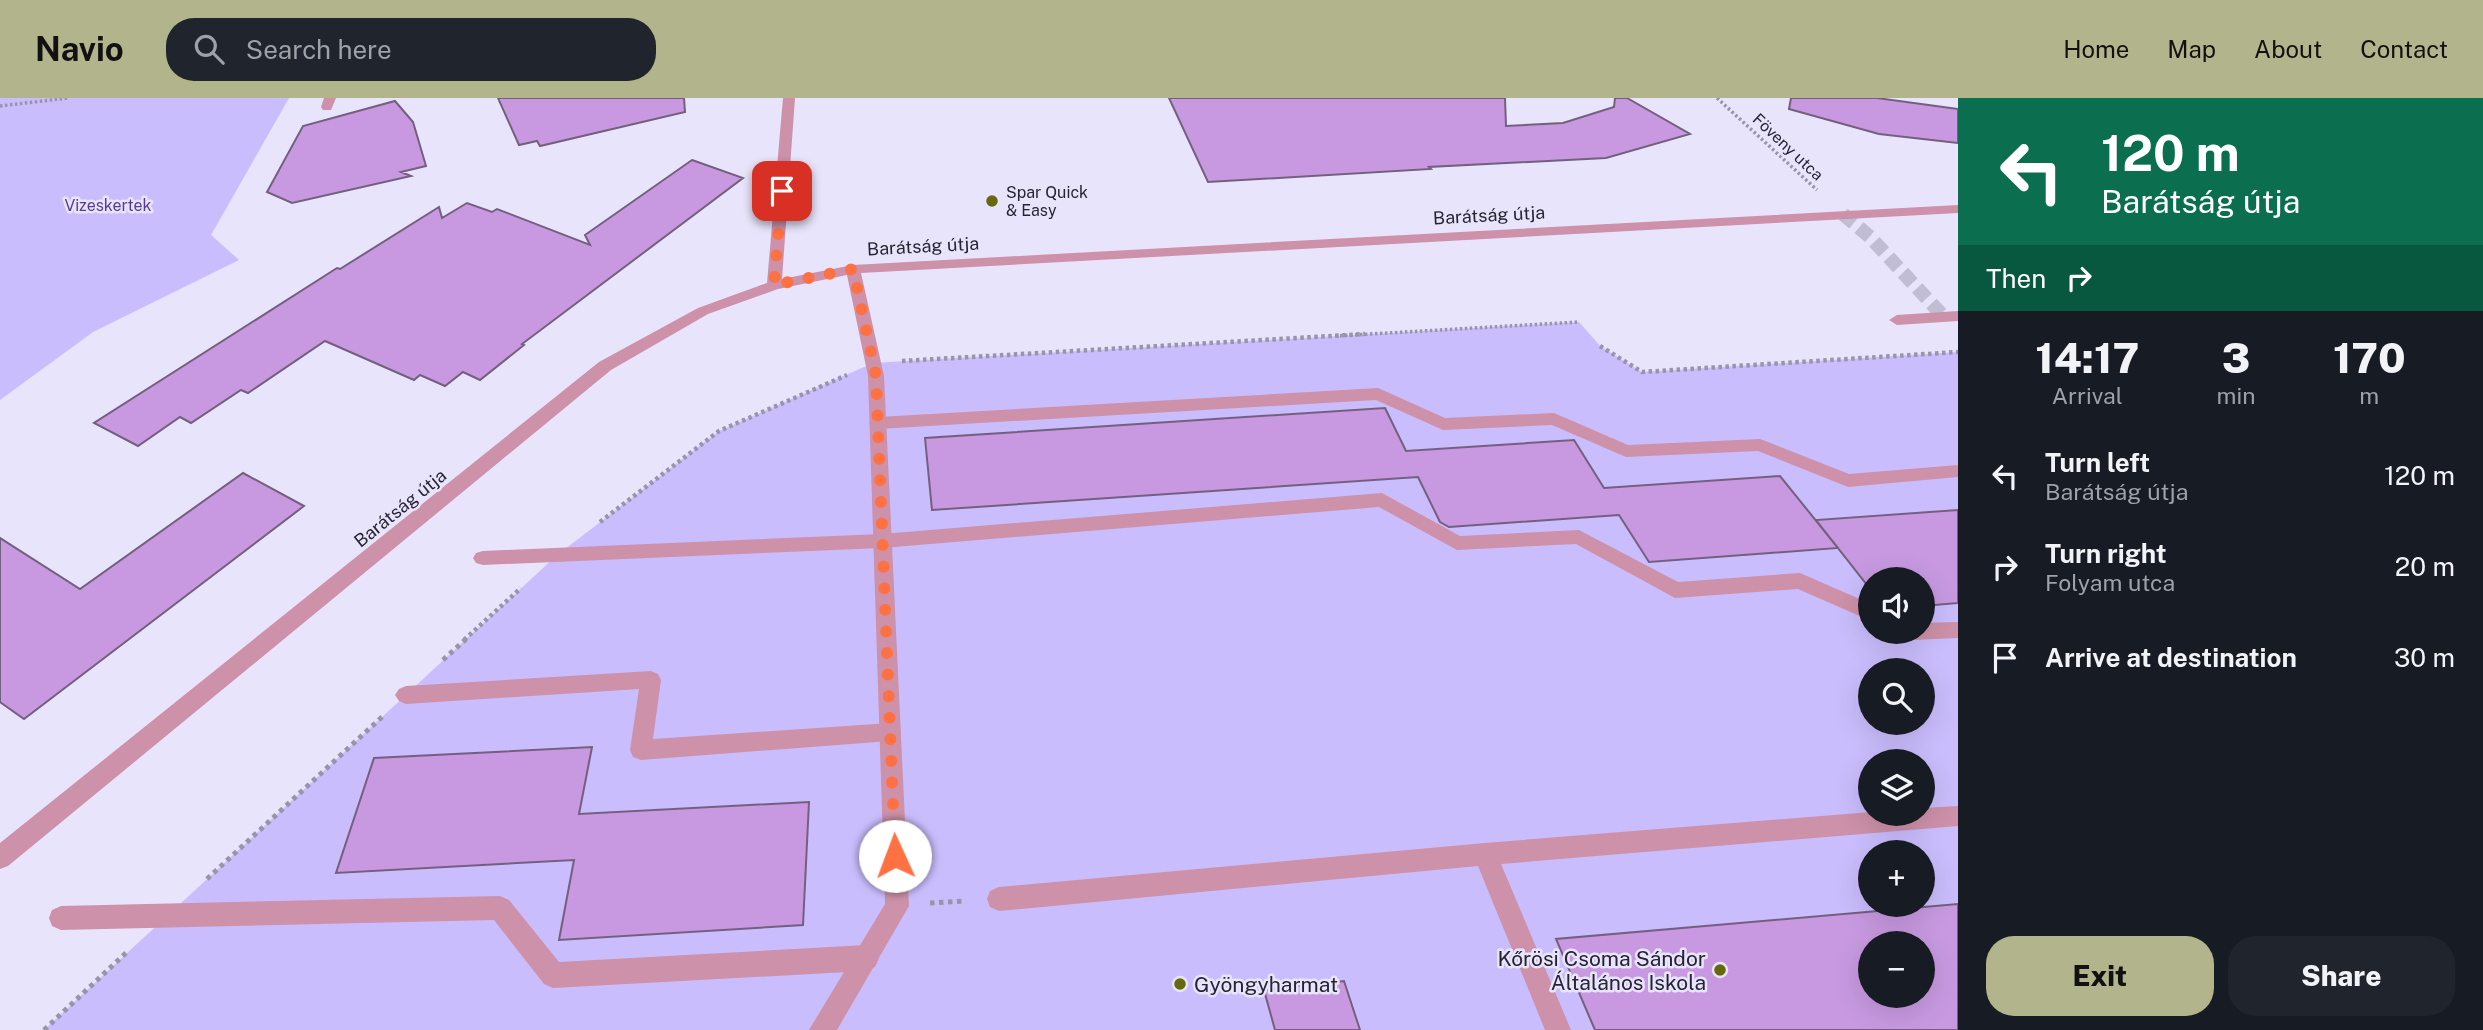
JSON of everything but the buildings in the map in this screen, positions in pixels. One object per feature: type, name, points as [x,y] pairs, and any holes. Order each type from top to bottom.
[{"type":"street","points":[[774,285],[789,98]]},
{"type":"street","name":"Barátság útja","points":[[0,858],[605,366],[703,311],[774,285],[853,269],[1958,209]]},
{"type":"street","points":[[822,1030],[897,906],[878,423],[873,363],[853,269]]},
{"type":"street","points":[[1897,320],[1958,316]]},
{"type":"street","points":[[878,423],[1378,394],[1443,424],[1554,418],[1626,451],[1760,446],[1848,481],[1958,471]]},
{"type":"street","points":[[483,558],[882,541],[1381,500],[1457,543],[1579,537],[1675,590],[1800,582],[1858,607]]},
{"type":"street","points":[[1935,631],[1958,630]]},
{"type":"street","points":[[406,695],[651,680],[641,750],[890,732]]},
{"type":"street","points":[[999,899],[1485,854],[1958,816]]},
{"type":"street","points":[[1485,854],[1558,1030]]},
{"type":"street","points":[[61,918],[500,908],[553,975],[866,958]]},
{"type":"path","points":[[0,106],[68,98]]},
{"type":"path","name":"Föveny utca","points":[[1717,98],[1843,214]]},
{"type":"path","points":[[873,363],[1579,322]]},
{"type":"path","points":[[1600,346],[1642,372],[1958,352]]},
{"type":"path","points":[[897,906],[999,899]]},
{"type":"green space","name":"Vizeskertek","points":[[0,98],[289,98],[211,235],[239,260],[93,332],[0,400]]},
{"type":"green space","points":[[1579,322],[1600,346],[1642,372],[1958,352],[1958,1030],[44,1030],[556,556],[719,431],[873,363]]},
{"type":"tunnel","points":[[1843,214],[1870,237],[1944,317]]},
{"type":"place","name":"Spar Quick & Easy","points":[[992,201]]},
{"type":"place","name":"Kőrösi Csoma Sándor Általános Iskola","points":[[1720,970]]},
{"type":"place","name":"Gyöngyharmat","points":[[1180,984]]},
{"type":"route","points":[[782,191],[774,285],[853,269],[876,376],[895,856]]}]
